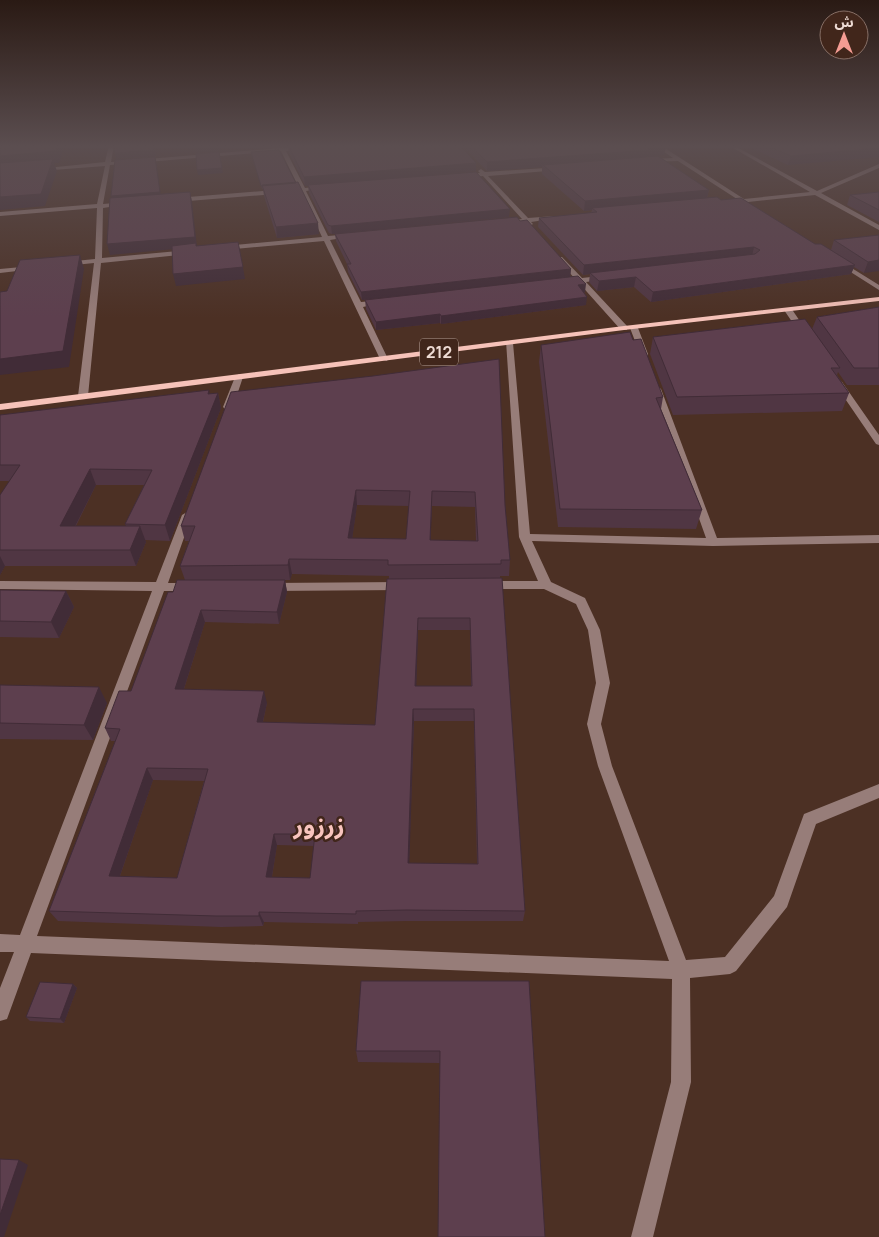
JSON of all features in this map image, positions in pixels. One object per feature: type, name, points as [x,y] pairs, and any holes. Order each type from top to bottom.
[{"type":"main road","name":"212","points":[[0,407],[629,328],[879,299]]},
{"type":"street","points":[[83,396],[98,261],[101,203]]},
{"type":"street","points":[[308,203],[384,359]]},
{"type":"street","points":[[510,203],[532,227]]},
{"type":"street","points":[[748,203],[752,206]]},
{"type":"street","points":[[834,203],[879,228]]},
{"type":"street","points":[[0,214],[129,204]]},
{"type":"street","points":[[498,223],[566,217]]},
{"type":"street","points":[[216,249],[364,235]]},
{"type":"street","points":[[59,265],[197,251]]},
{"type":"street","points":[[556,254],[629,328],[648,365]]},
{"type":"street","points":[[831,257],[879,288]]},
{"type":"street","points":[[0,271],[39,267]]},
{"type":"street","points":[[561,282],[619,276]]},
{"type":"street","points":[[357,305],[386,301]]},
{"type":"street","points":[[788,310],[809,341]]},
{"type":"street","points":[[509,343],[525,537],[546,585]]},
{"type":"street","points":[[222,423],[239,377]]},
{"type":"street","points":[[836,380],[879,442]]},
{"type":"street","points":[[655,384],[713,542]]},
{"type":"street","points":[[0,1012],[191,505]]},
{"type":"street","points":[[525,537],[713,542],[879,539]]},
{"type":"street","points":[[0,585],[200,587]]},
{"type":"street","points":[[477,585],[546,585],[581,601],[594,630],[603,683],[594,724],[605,766],[681,970],[681,1082],[642,1237]]},
{"type":"street","points":[[259,587],[417,586]]},
{"type":"street","points":[[0,943],[681,970],[730,965],[781,901],[810,819],[879,791]]},
{"type":"building","points":[[110,203],[191,203],[195,237],[107,244]]},
{"type":"building","points":[[268,203],[308,203],[318,223],[276,227]]},
{"type":"building","points":[[317,203],[504,203],[510,209],[331,226],[328,225]]},
{"type":"building","points":[[652,203],[749,203],[815,244],[821,244],[855,265],[653,292],[636,277],[599,281],[590,273],[755,254],[760,250],[754,247],[584,265],[539,218],[597,212],[592,208]]},
{"type":"building","points":[[865,203],[879,203],[879,210]]},
{"type":"building","points":[[517,217],[520,221],[527,220],[571,269],[361,292],[347,264],[351,264],[335,234]]},
{"type":"building","points":[[879,235],[879,260],[868,262],[834,240]]},
{"type":"building","points":[[238,242],[243,267],[173,274],[172,246],[196,243],[196,246]]},
{"type":"building","points":[[80,255],[63,351],[0,359],[0,292],[7,291],[20,260]]},
{"type":"building","points":[[578,276],[586,284],[578,285],[587,297],[441,316],[440,314],[376,322],[365,300]]},
{"type":"building","points":[[879,307],[879,368],[854,368],[817,317]]},
{"type":"building","points":[[805,319],[840,368],[831,368],[849,393],[677,397],[653,337]]},
{"type":"building","points":[[630,332],[633,340],[641,339],[663,397],[656,398],[702,510],[560,509],[541,345]]},
{"type":"building","points":[[499,359],[505,505],[510,560],[501,560],[501,564],[388,565],[388,560],[289,559],[288,565],[180,566],[195,526],[181,526],[231,392]],"holes":[[[356,490],[410,491],[406,539],[348,538]],[[432,491],[475,492],[478,541],[430,540]]]},
{"type":"building","points":[[209,390],[208,394],[218,393],[165,525],[125,524],[152,470],[90,469],[60,526],[140,526],[130,550],[0,550],[0,495],[20,465],[0,465],[0,415]]},
{"type":"building","points":[[502,578],[525,911],[406,910],[356,911],[356,914],[259,912],[259,916],[216,916],[49,911],[120,729],[105,728],[119,691],[131,691],[168,592],[173,592],[177,580],[285,580],[277,612],[201,610],[175,689],[264,691],[257,722],[375,725],[387,579]],"holes":[[[418,618],[470,618],[472,686],[415,686]],[[413,709],[474,709],[478,864],[408,863]],[[147,768],[208,769],[177,878],[109,876]],[[274,834],[315,834],[310,878],[266,877]]]},
{"type":"building","points":[[0,590],[66,591],[51,622],[0,621]]},
{"type":"building","points":[[0,685],[99,687],[84,725],[0,723]]},
{"type":"building","points":[[361,981],[529,981],[545,1237],[438,1237],[440,1051],[356,1051]]},
{"type":"building","points":[[40,982],[73,984],[60,1019],[26,1017]]},
{"type":"building","points":[[0,1159],[19,1160],[0,1215]]},
{"type":"district","name":"زرزور","points":[[319,824]]}]
